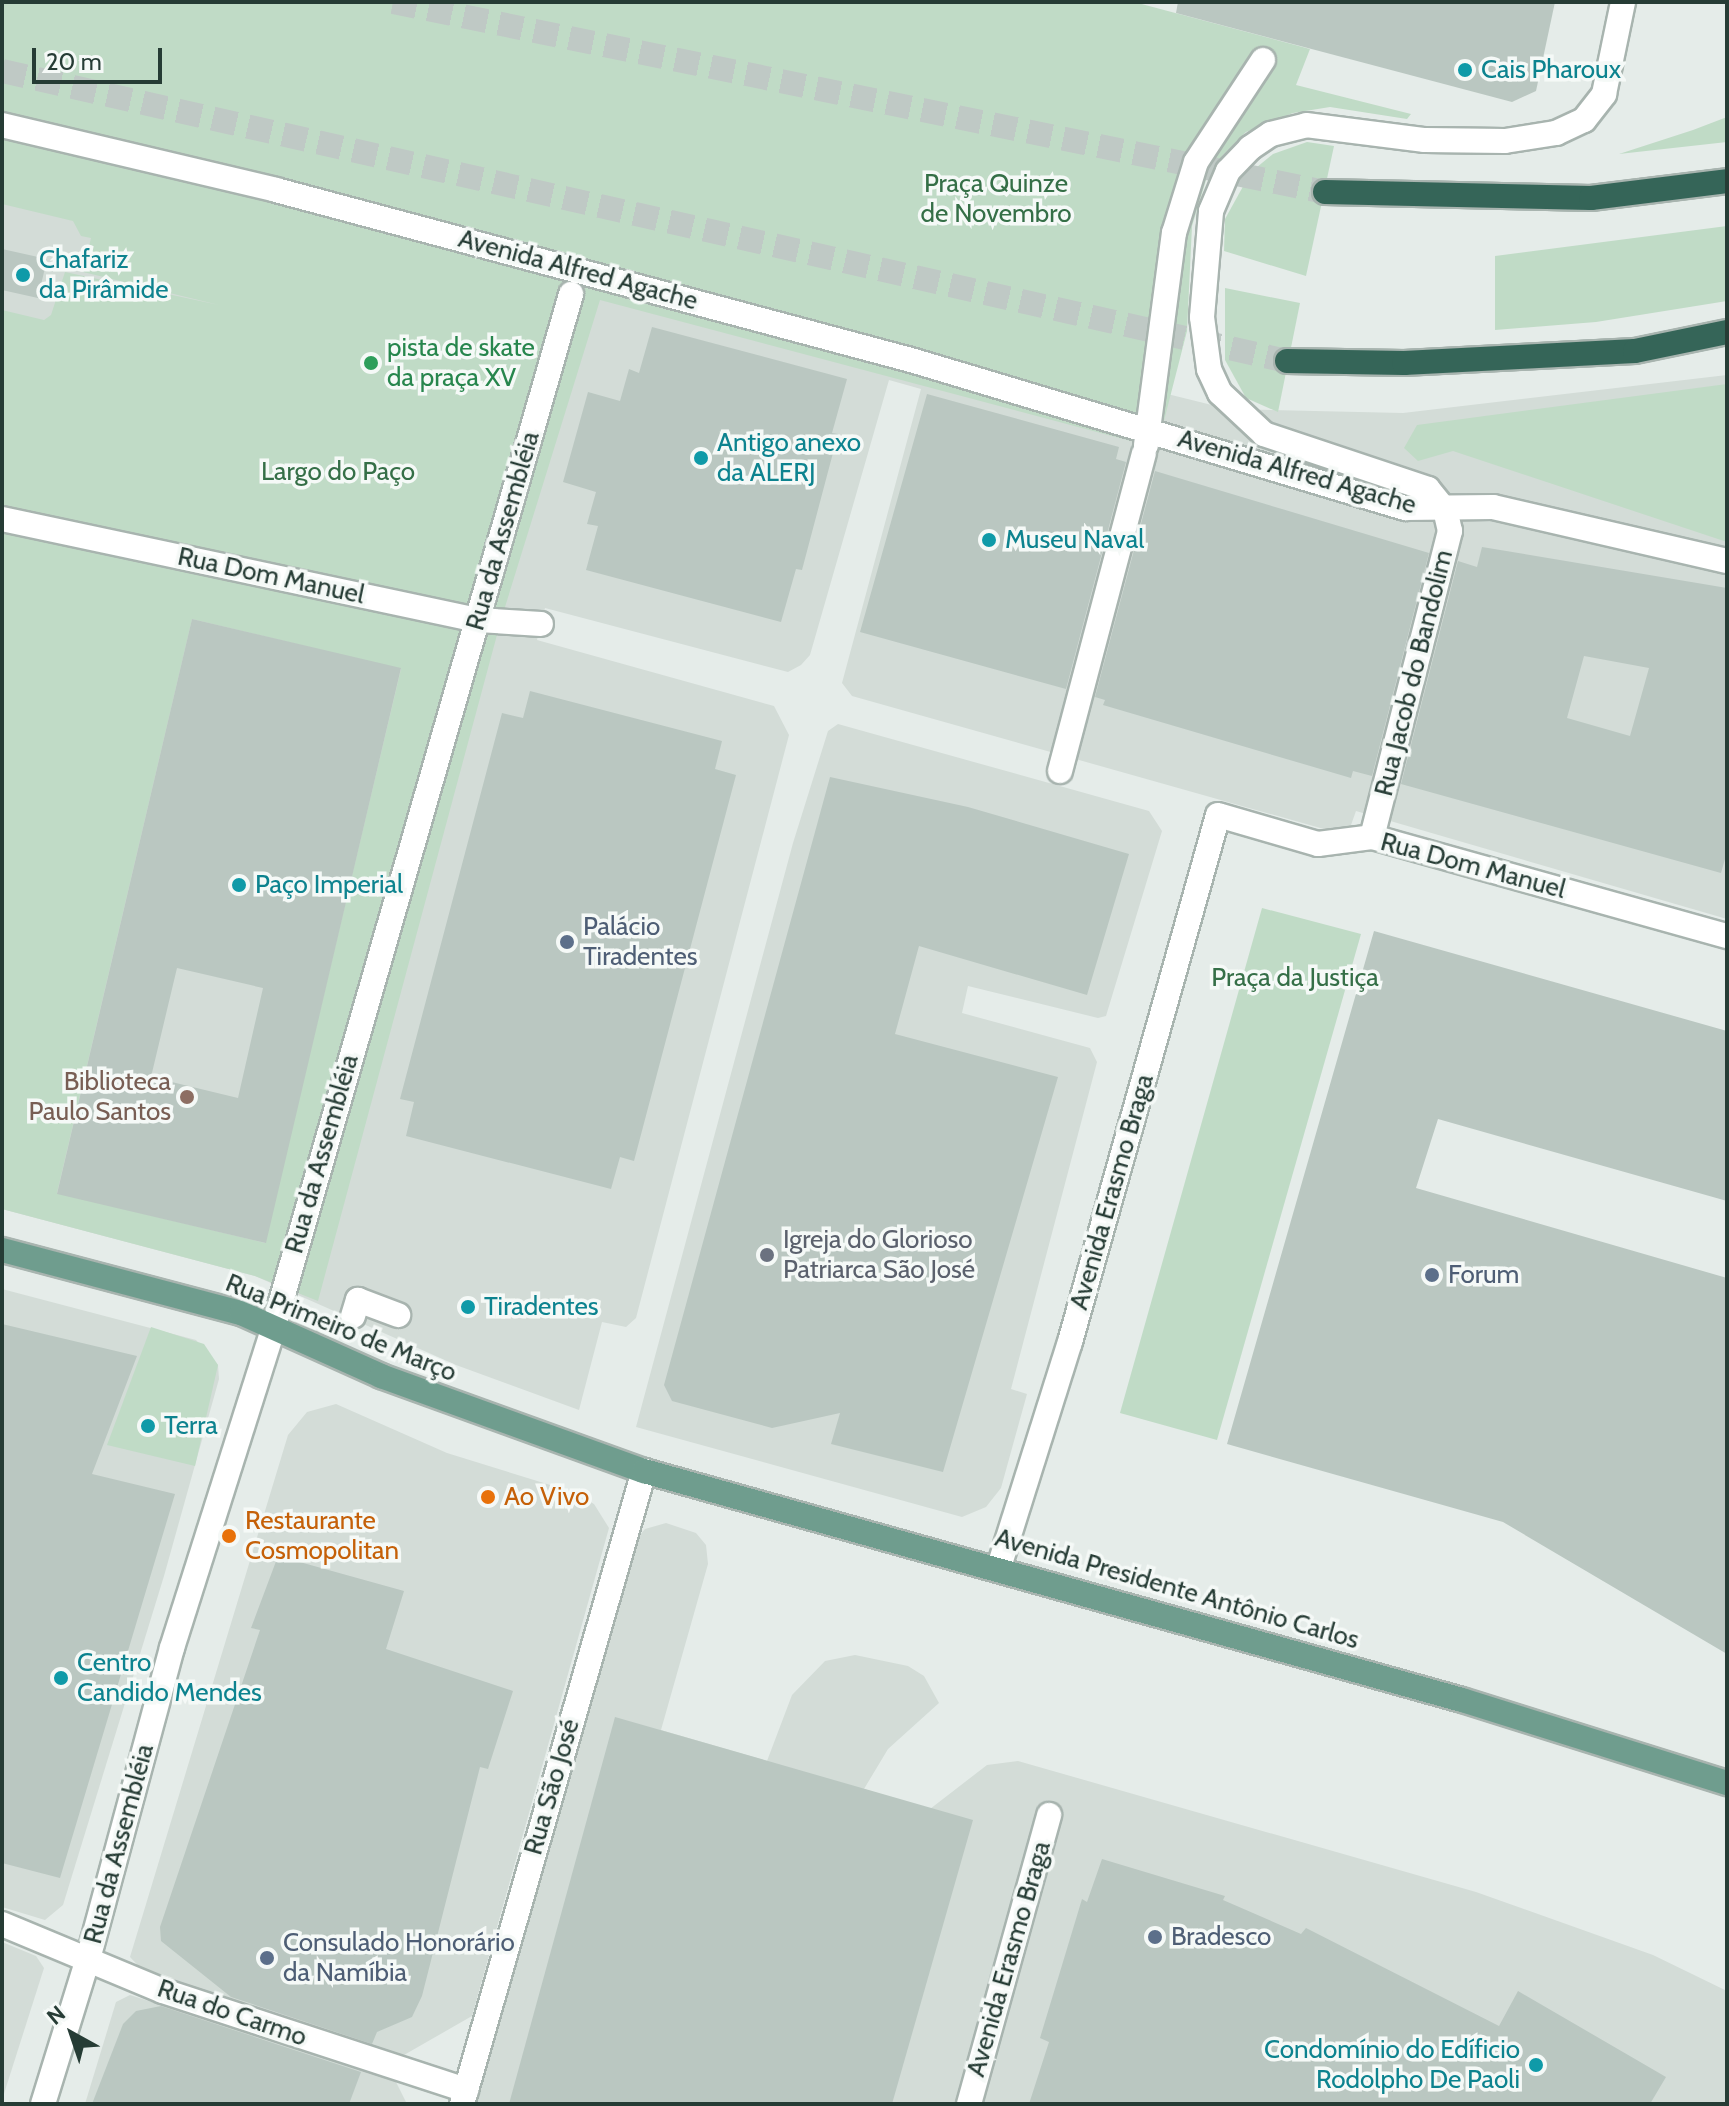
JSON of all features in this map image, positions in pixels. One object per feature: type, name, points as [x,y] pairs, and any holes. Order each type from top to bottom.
[{"type":"highway","points":[[1325,192],[1591,198],[1727,181]]},
{"type":"highway","points":[[1287,361],[1404,363],[1635,351],[1727,332]]},
{"type":"main road","name":"Rua Primeiro de Março","points":[[2,1250],[274,1326],[381,1376],[608,1460]]},
{"type":"main road","name":"Avenida Presidente Antônio Carlos","points":[[608,1460],[999,1567],[1476,1704],[1727,1783]]},
{"type":"street","points":[[1445,510],[1428,489],[1264,434],[1220,393],[1209,369],[1202,317],[1211,211],[1228,171],[1250,148],[1271,134],[1306,125],[1425,140],[1505,141],[1556,133],[1584,120],[1604,94],[1623,2]]},
{"type":"street","name":"Avenida Alfred Agache","points":[[1146,443],[1174,233],[1196,162],[1263,60]]},
{"type":"street","name":"Avenida Alfred Agache","points":[[2,125],[276,190],[574,284],[1146,443],[1405,508],[1445,510],[1493,507],[1727,561]]},
{"type":"street","name":"Rua da Assembléia","points":[[43,2104],[88,1959],[172,1648],[274,1326],[574,284]]},
{"type":"street","points":[[1060,771],[1146,443]]},
{"type":"street","name":"Rua Jacob do Bandolim","points":[[1372,837],[1450,531],[1445,510]]},
{"type":"street","name":"Rua Dom Manuel","points":[[2,519],[478,620],[541,624]]},
{"type":"street","name":"Rua Dom Manuel","points":[[1218,815],[1318,844],[1372,837],[1727,936]]},
{"type":"street","name":"Avenida Erasmo Braga","points":[[999,1567],[1070,1342],[1218,815]]},
{"type":"street","points":[[353,1316],[358,1300],[398,1315]]},
{"type":"street","name":"Rua São José","points":[[464,2097],[644,1471]]},
{"type":"street","name":"Avenida Erasmo Braga","points":[[969,2104],[1049,1815]]},
{"type":"street","name":"Rua do Carmo","points":[[2,1924],[163,1991],[464,2097]]},
{"type":"shaded area","points":[[2,105],[1228,409],[1403,413],[1727,375],[1727,919],[1356,811],[1351,825],[1338,833],[852,696],[842,683],[921,389],[889,380],[810,655],[801,665],[788,672],[545,608],[537,640],[774,706],[789,735],[636,1318],[626,1327],[602,1322],[579,1410],[456,1365],[255,1276],[2,1209]]},
{"type":"shaded area","points":[[838,724],[1149,811],[1162,831],[1106,1016],[1098,1018],[968,986],[962,1013],[1090,1048],[1097,1062],[1011,1389],[1027,1394],[1001,1488],[986,1507],[962,1517],[636,1427],[793,843],[828,731]]},
{"type":"shaded area","points":[[2,1289],[196,1340],[218,1365],[219,1379],[164,1576],[63,1905],[45,1920],[2,1907]]},
{"type":"shaded area","points":[[336,1404],[447,1453],[573,1492],[594,1504],[609,1528],[472,2016],[404,2055],[146,1974],[130,1957],[288,1435],[307,1412]]},
{"type":"shaded area","points":[[666,1523],[696,1533],[706,1545],[708,1564],[661,1730],[767,1761],[792,1695],[825,1661],[855,1655],[908,1666],[924,1676],[939,1703],[888,1749],[864,1789],[930,1809],[987,1765],[1018,1761],[1476,1892],[1653,1955],[1727,1991],[1727,2104],[476,2104],[629,1548],[645,1529]]},
{"type":"shaded area","points":[[2,1942],[36,1956],[44,1968],[2,2100]]},
{"type":"shaded area","points":[[130,1995],[395,2080],[407,2104],[85,2104],[116,2002]]},
{"type":"green space","name":"Praça Quinze de Novembro","points":[[2,2],[1134,2],[1310,49],[1296,85],[1411,114],[1407,119],[1330,107],[1293,113],[1246,132],[1223,155],[1207,177],[1192,226],[1187,331],[1157,448],[600,300],[501,620],[318,1301],[255,1276],[2,1209],[2,310],[44,320],[51,315],[65,272],[219,305],[83,272],[91,238],[81,236],[73,221],[2,204]],"holes":[[[192,619],[401,669],[265,1243],[57,1193]]]},
{"type":"green space","points":[[1727,117],[1727,142],[1619,154],[1693,130]]},
{"type":"green space","points":[[1307,142],[1334,146],[1306,276],[1224,251],[1225,219],[1251,172],[1273,154]]},
{"type":"green space","points":[[1727,226],[1727,301],[1596,322],[1495,330],[1495,256]]},
{"type":"green space","points":[[1225,288],[1300,303],[1278,412],[1246,398],[1225,360]]},
{"type":"green space","points":[[1727,384],[1727,542],[1453,451],[1418,461],[1404,448],[1417,425]]},
{"type":"green space","name":"Praça da Justiça","points":[[1262,908],[1361,934],[1217,1440],[1120,1413]]},
{"type":"green space","points":[[151,1327],[204,1344],[218,1365],[195,1466],[107,1445]]},
{"type":"building","name":"Cais Pharoux","points":[[1178,2],[1555,2],[1536,91],[1512,102],[1176,13]]},
{"type":"building","name":"Chafariz da Pirâmide","points":[[2,249],[47,259],[38,298],[2,290]]},
{"type":"building","name":"Antigo anexo da ALERJ","points":[[652,327],[847,379],[832,433],[838,434],[802,570],[796,569],[781,622],[586,570],[598,526],[587,524],[596,492],[563,482],[588,392],[620,401],[629,369],[639,373]]},
{"type":"building","name":"Museu Naval","points":[[927,394],[1119,447],[1116,459],[1126,462],[1066,689],[860,632]]},
{"type":"building","points":[[1155,471],[1429,553],[1372,776],[1353,771],[1351,778],[1103,705],[1105,700],[1095,697]]},
{"type":"building","points":[[1482,547],[1727,588],[1727,852],[1721,873],[1401,784],[1458,561],[1477,567]],"holes":[[[1584,656],[1649,668],[1630,736],[1567,718]]]},
{"type":"building","name":"Paço Imperial","points":[[192,619],[401,668],[266,1243],[57,1194]],"holes":[[[177,968],[263,988],[238,1098],[151,1077]]]},
{"type":"building","name":"Palácio Tiradentes","points":[[530,691],[722,741],[715,769],[736,775],[634,1161],[620,1157],[611,1189],[406,1136],[414,1102],[400,1099],[502,713],[523,718]]},
{"type":"building","points":[[830,777],[968,807],[1129,854],[1087,995],[919,946],[895,1034],[1058,1077],[943,1472],[831,1444],[840,1413],[772,1428],[672,1401],[664,1385]]},
{"type":"building","name":"Forum","points":[[1374,931],[1727,1031],[1727,1201],[1438,1119],[1416,1188],[1727,1278],[1727,1654],[1503,1522],[1227,1444]]},
{"type":"building","name":"Centro Candido Mendes","points":[[2,1324],[137,1356],[92,1474],[175,1494],[60,1878],[2,1863]]},
{"type":"building","points":[[278,1556],[404,1591],[386,1649],[513,1691],[488,1769],[480,1767],[422,1996],[412,2017],[377,2032],[372,2044],[231,1997],[161,1941],[160,1927],[260,1630],[251,1628]]},
{"type":"building","points":[[615,1717],[973,1820],[892,2104],[509,2104]]},
{"type":"building","points":[[1102,1859],[1225,1896],[1223,1900],[1301,1934],[1306,1928],[1499,2026],[1518,1991],[1666,2077],[1650,2104],[1029,2104],[1049,2042],[1040,2038],[1082,1899],[1087,1902]]},
{"type":"building","points":[[161,2006],[361,2072],[349,2104],[92,2104],[123,2024],[136,2011]]},
{"type":"tunnel","points":[[393,2],[1325,192]]},
{"type":"tunnel","points":[[2,71],[1287,361]]},
{"type":"place","name":"Cais Pharoux","points":[[1465,70]]},
{"type":"place","name":"Chafariz da Pirâmide","points":[[23,275]]},
{"type":"place","name":"pista de skate da praça XV","points":[[371,363]]},
{"type":"place","name":"Antigo anexo da ALERJ","points":[[701,458]]},
{"type":"place","name":"Museu Naval","points":[[989,540]]},
{"type":"place","name":"Paço Imperial","points":[[239,885]]},
{"type":"place","name":"Palácio Tiradentes","points":[[567,942]]},
{"type":"place","name":"Biblioteca Paulo Santos","points":[[187,1097]]},
{"type":"place","name":"Igreja do Glorioso Patriarca São José","points":[[767,1255]]},
{"type":"place","name":"Forum","points":[[1432,1275]]},
{"type":"place","name":"Tiradentes","points":[[468,1307]]},
{"type":"place","name":"Terra","points":[[148,1426]]},
{"type":"place","name":"Ao Vivo","points":[[488,1497]]},
{"type":"place","name":"Restaurante Cosmopolitan","points":[[229,1536]]},
{"type":"place","name":"Centro Candido Mendes","points":[[61,1678]]},
{"type":"place","name":"Bradesco","points":[[1155,1937]]},
{"type":"place","name":"Consulado Honorário da Namíbia","points":[[267,1958]]},
{"type":"place","name":"Condomínio do Edíficio Rodolpho De Paoli","points":[[1536,2065]]},
{"type":"park label","name":"Largo do Paço","points":[[338,472]]}]
